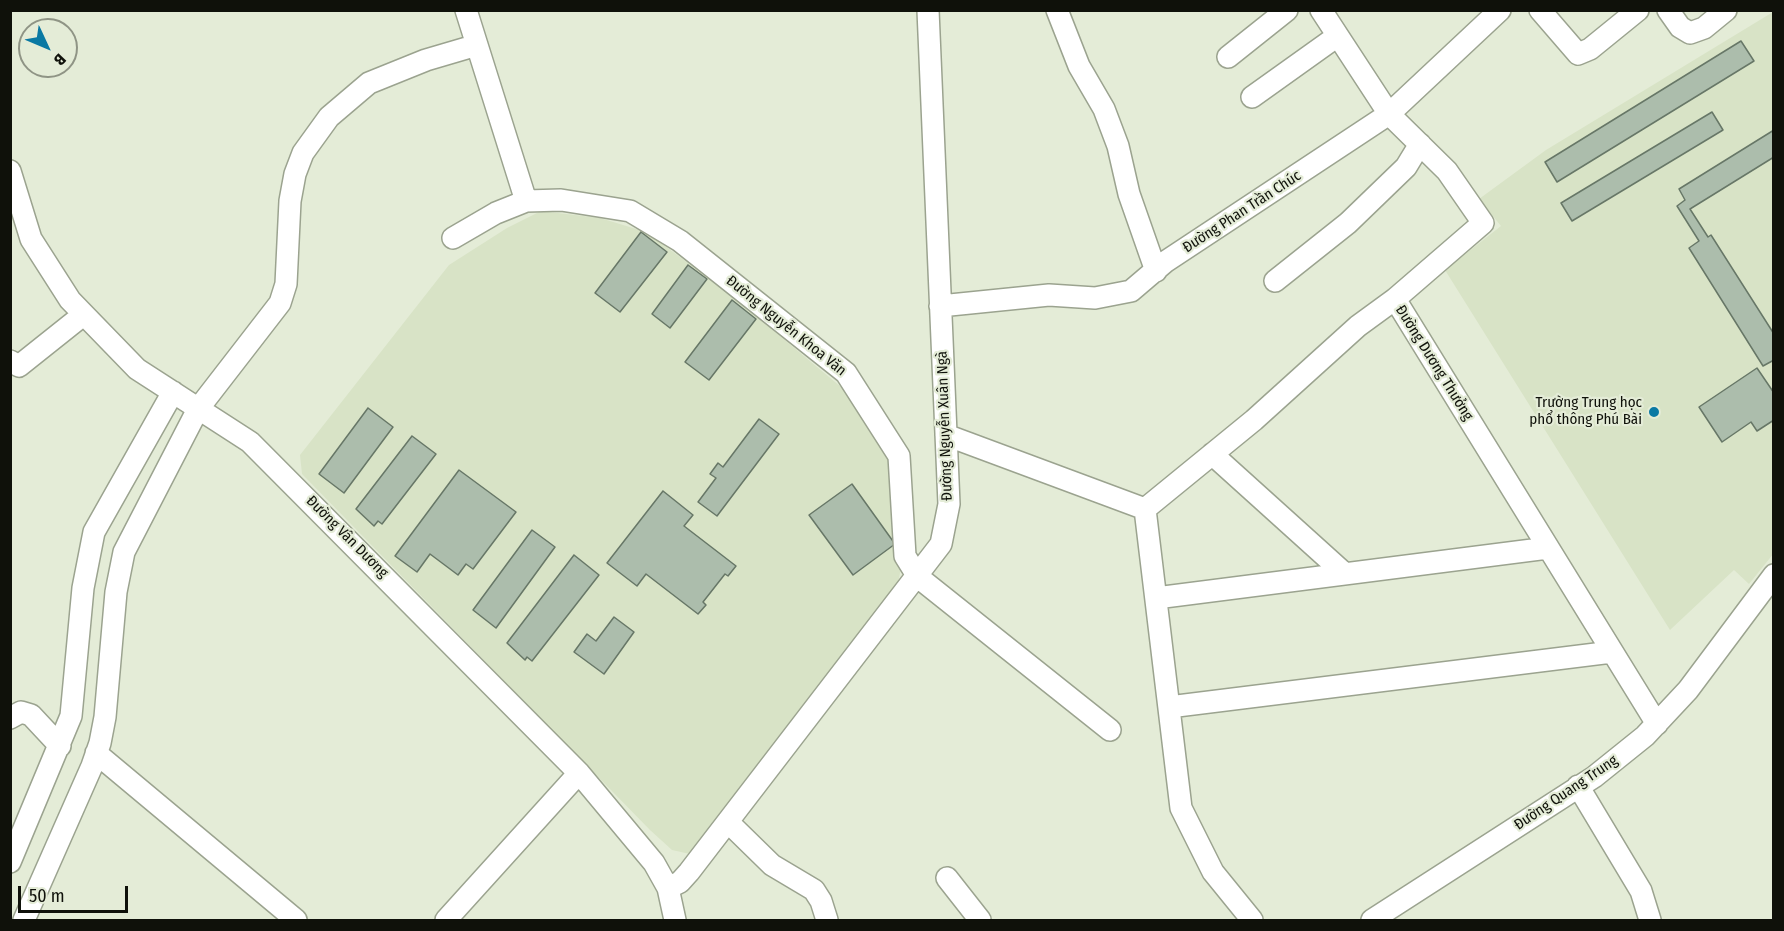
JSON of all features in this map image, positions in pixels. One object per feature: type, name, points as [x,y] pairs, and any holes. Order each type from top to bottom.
[{"type":"street","points":[[466,10],[526,201]]},
{"type":"street","name":"Đường Nguyễn Xuân Ngà","points":[[668,888],[680,882],[689,872],[918,577],[941,544],[949,504],[928,10]]},
{"type":"street","points":[[1057,10],[1079,66],[1104,109],[1118,146],[1129,194],[1156,271]]},
{"type":"street","points":[[1228,57],[1287,10]]},
{"type":"street","name":"Đường Dương Thưởng","points":[[1321,10],[1336,37],[1389,114],[1447,171],[1483,223],[1466,234],[1395,299],[1657,724]]},
{"type":"street","name":"Đường Phan Trần Chúc","points":[[940,306],[1049,295],[1095,298],[1131,291],[1156,271],[1389,114],[1500,10]]},
{"type":"street","points":[[1540,10],[1578,54],[1590,49],[1638,10]]},
{"type":"street","points":[[1668,10],[1680,27],[1690,33],[1704,28],[1726,10]]},
{"type":"street","points":[[1252,97],[1336,37]]},
{"type":"street","points":[[24,921],[96,753],[105,717],[116,592],[124,552],[198,409],[280,303],[286,284],[290,201],[295,174],[314,135],[329,117],[369,83],[426,60],[477,45]]},
{"type":"street","points":[[1275,281],[1348,223],[1406,167],[1420,144]]},
{"type":"street","name":"Đường Vân Dương","points":[[10,171],[31,239],[69,300],[137,369],[250,442],[579,773],[654,863],[668,888],[675,921]]},
{"type":"street","name":"Đường Nguyễn Khoa Văn","points":[[453,238],[496,213],[526,201],[561,200],[630,211],[680,240],[846,373],[899,456],[905,556],[918,577]]},
{"type":"street","points":[[1145,509],[1212,454],[1358,326],[1395,299]]},
{"type":"street","points":[[10,361],[18,366],[84,315]]},
{"type":"street","points":[[10,862],[60,746],[74,699],[83,588],[94,532],[173,392]]},
{"type":"street","points":[[946,435],[1145,509]]},
{"type":"street","points":[[1212,454],[1345,574]]},
{"type":"street","points":[[1145,509],[1181,808],[1212,872],[1252,921]]},
{"type":"street","points":[[1156,598],[1548,548]]},
{"type":"street","name":"Đường Quang Trung","points":[[1372,921],[1594,777],[1657,724],[1688,690],[1773,575]]},
{"type":"street","points":[[918,577],[1110,730]]},
{"type":"street","points":[[1168,707],[1612,652]]},
{"type":"street","points":[[10,717],[21,712],[31,714],[60,746]]},
{"type":"street","points":[[96,753],[287,910],[296,921]]},
{"type":"street","points":[[446,921],[579,773]]},
{"type":"street","points":[[1578,786],[1641,891],[1650,921]]},
{"type":"street","points":[[728,822],[772,865],[813,890],[822,901],[827,921]]},
{"type":"street","points":[[947,878],[980,921]]},
{"type":"shaded area","name":"Trường Trung học phổ thông Phú Bài","points":[[1773,12],[1774,553],[1749,584],[1734,570],[1670,630],[1445,270],[1501,226],[1479,199],[1546,150]]},
{"type":"shaded area","points":[[541,211],[600,218],[646,232],[726,291],[859,402],[892,457],[901,568],[898,583],[690,854],[672,850],[650,830],[302,474],[300,455],[449,265],[507,228]]},
{"type":"building","points":[[1741,41],[1754,61],[1557,182],[1545,162]]},
{"type":"building","points":[[1712,112],[1723,130],[1572,221],[1561,203]]},
{"type":"building","points":[[1774,130],[1774,157],[1690,209],[1708,237],[1711,235],[1774,334],[1774,360],[1763,366],[1689,248],[1699,241],[1677,206],[1685,200],[1679,189]]},
{"type":"building","points":[[641,232],[667,252],[620,312],[595,293]]},
{"type":"building","points":[[688,265],[707,279],[670,328],[652,314]]},
{"type":"building","points":[[732,300],[756,319],[709,380],[685,362]]},
{"type":"building","points":[[1757,368],[1774,393],[1774,420],[1757,431],[1751,422],[1722,442],[1699,407]]},
{"type":"building","points":[[368,408],[393,427],[344,493],[319,474]]},
{"type":"building","points":[[759,419],[779,434],[717,516],[698,502],[716,478],[710,474],[718,463],[723,467]]},
{"type":"building","points":[[412,436],[436,454],[382,524],[378,521],[374,526],[356,509]]},
{"type":"building","points":[[459,470],[516,512],[473,569],[466,564],[458,575],[430,554],[417,572],[395,556]]},
{"type":"building","points":[[852,484],[895,544],[853,575],[809,515]]},
{"type":"building","points":[[663,491],[693,515],[684,526],[736,566],[728,576],[725,574],[703,602],[706,605],[698,614],[646,574],[637,586],[607,563]]},
{"type":"building","points":[[532,530],[555,547],[496,628],[473,610]]},
{"type":"building","points":[[574,555],[599,575],[532,661],[527,657],[525,660],[507,643]]},
{"type":"building","points":[[614,617],[634,632],[604,674],[574,652],[587,634],[596,641]]},
{"type":"place","name":"Trường Trung học phổ thông Phú Bài","points":[[1654,412]]}]
